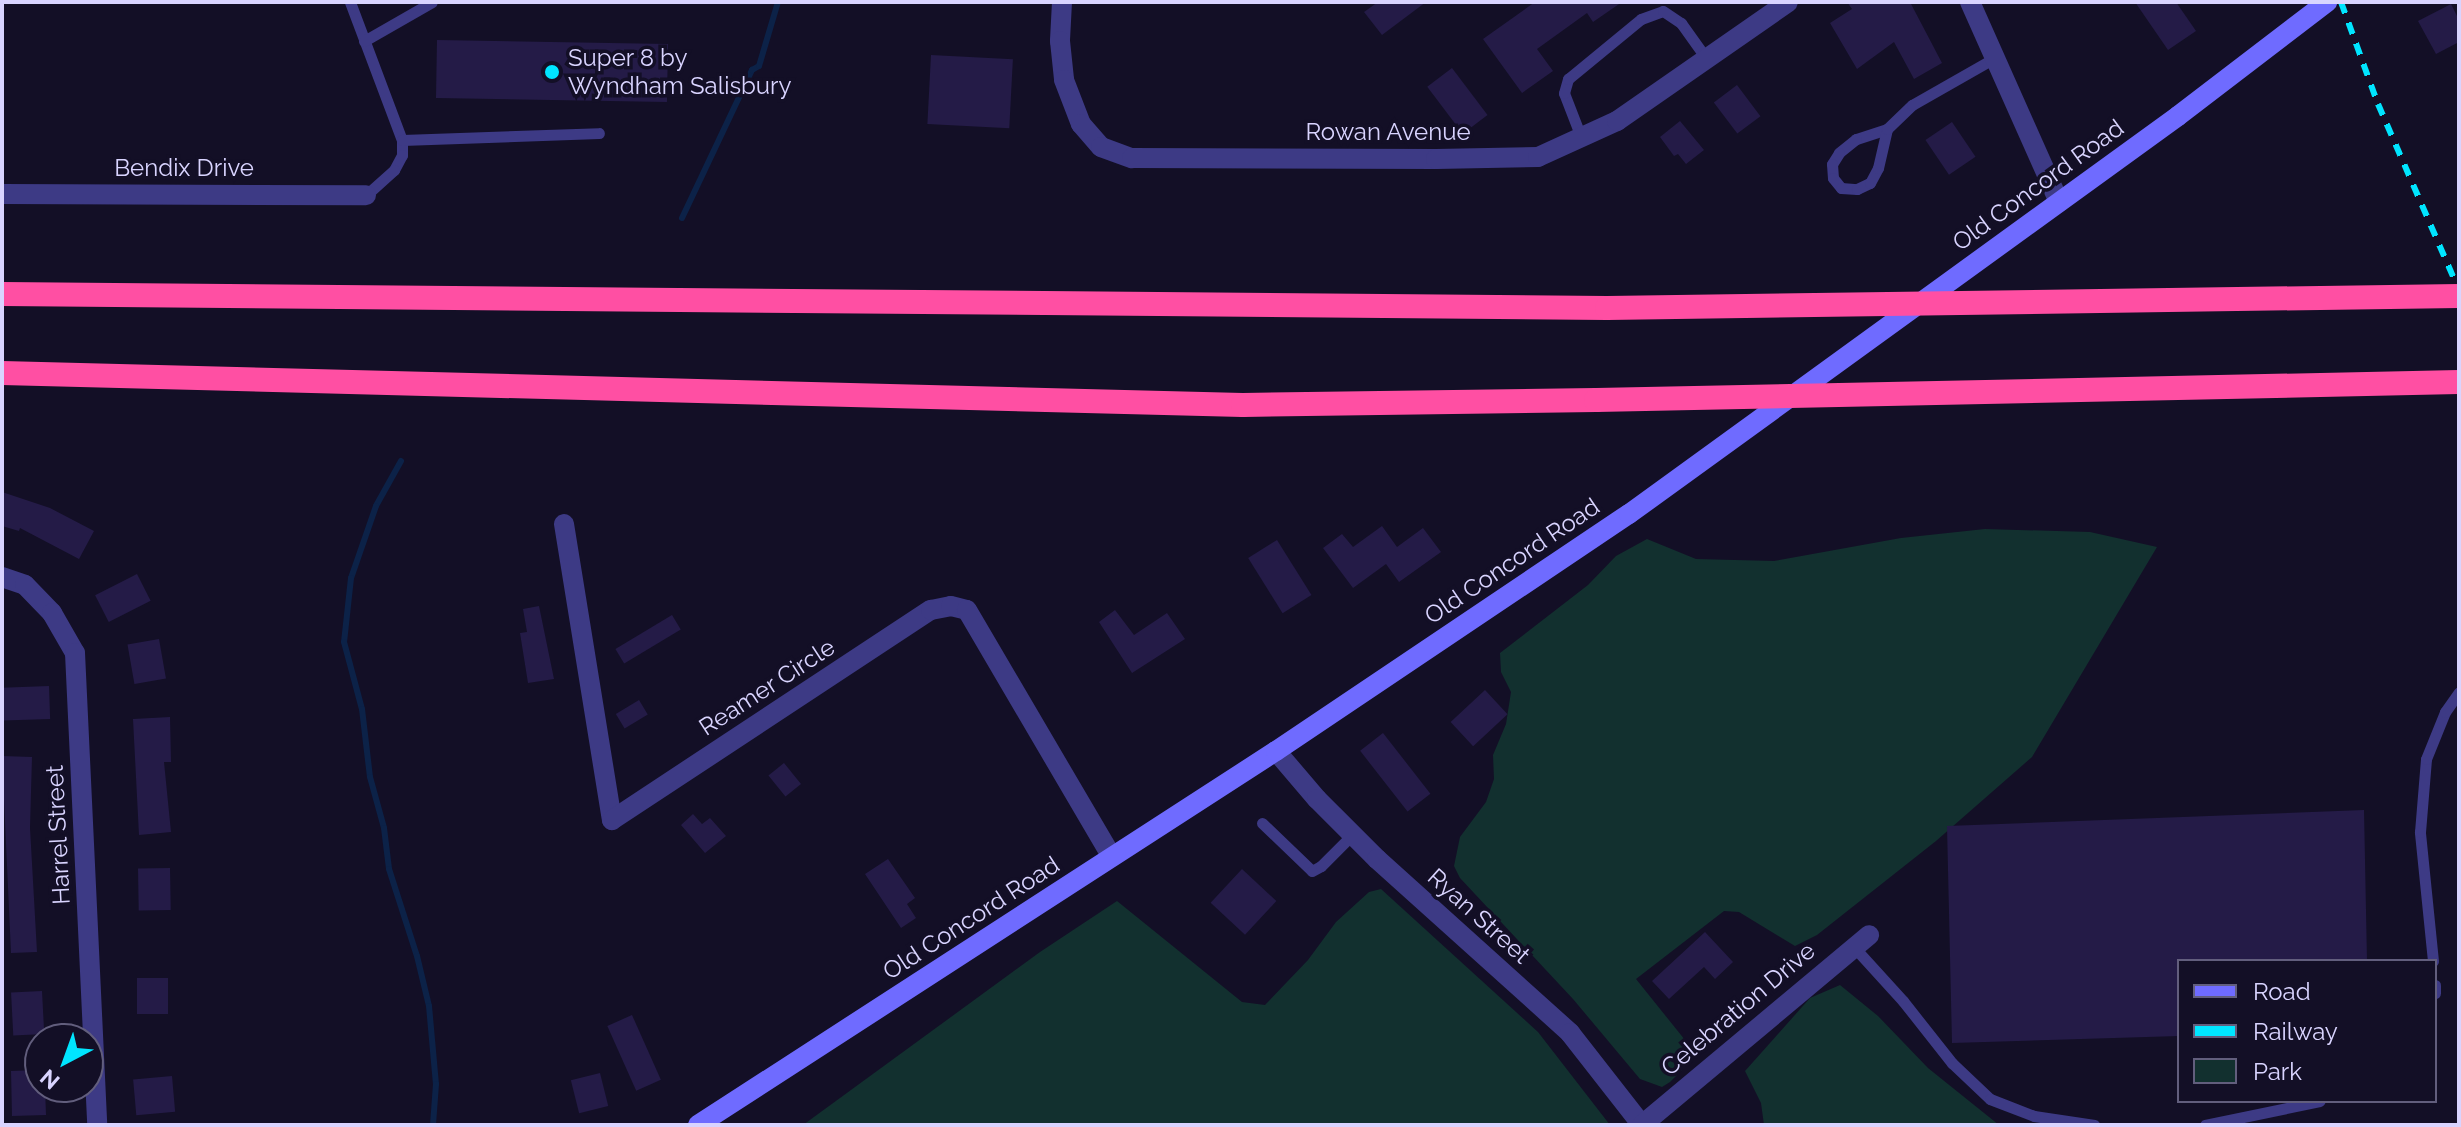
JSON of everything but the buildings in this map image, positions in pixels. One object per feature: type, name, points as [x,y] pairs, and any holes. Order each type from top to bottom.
[{"type":"highway","points":[[2,294],[1607,308],[2459,296]]},
{"type":"highway","points":[[2,373],[1243,405],[2459,382]]},
{"type":"main road","name":"Old Concord Road","points":[[698,1125],[1276,751],[1629,514],[2178,116],[2327,2]]},
{"type":"street","name":"Rowan Avenue","points":[[1062,2],[1060,41],[1064,80],[1081,124],[1101,147],[1132,158],[1538,157],[1617,121],[1788,2]]},
{"type":"street","points":[[1970,2],[2059,202]]},
{"type":"street","name":"Bendix Drive","points":[[2,194],[366,195]]},
{"type":"street","name":"Reamer Circle","points":[[564,524],[612,820],[931,610],[951,606],[967,610],[1112,857]]},
{"type":"street","name":"Harrel Street","points":[[2,577],[25,585],[52,613],[75,653],[97,1125]]},
{"type":"street","name":"Ryan Street","points":[[1276,751],[1353,834],[1570,1033],[1642,1125]]},
{"type":"street","name":"Celebration Drive","points":[[1642,1125],[1861,941]]},
{"type":"lane","points":[[350,2],[402,140],[402,155],[394,170],[366,195]]},
{"type":"lane","points":[[364,41],[432,2]]},
{"type":"lane","points":[[1581,137],[1564,93],[1568,79],[1641,19],[1663,11],[1681,23],[1706,58]]},
{"type":"lane","points":[[1887,129],[1878,168],[1870,183],[1857,189],[1841,188],[1833,178],[1832,164],[1839,153],[1856,139],[1887,129],[1912,105],[1996,57]]},
{"type":"lane","points":[[402,140],[599,133]]},
{"type":"lane","points":[[2433,959],[2420,832],[2426,759],[2445,712],[2459,692]]},
{"type":"lane","points":[[1262,823],[1312,871],[1353,834]]},
{"type":"lane","points":[[1861,941],[1952,1063],[1990,1099],[2034,1116],[2094,1125]]},
{"type":"lane","points":[[2205,1125],[2310,1103]]},
{"type":"green space","points":[[1985,529],[2090,532],[2157,547],[2032,757],[1936,841],[1817,935],[1795,946],[1739,912],[1724,911],[1636,979],[1685,1040],[1682,1070],[1670,1082],[1662,1087],[1640,1079],[1573,999],[1460,878],[1454,866],[1460,837],[1486,802],[1494,779],[1493,755],[1506,724],[1511,692],[1501,672],[1500,653],[1588,585],[1616,556],[1647,539],[1696,559],[1774,561],[1901,538]]},
{"type":"green space","points":[[1381,889],[1538,1032],[1610,1125],[803,1125],[1040,952],[1117,901],[1242,1002],[1265,1005],[1308,960],[1336,922],[1369,892]]},
{"type":"green space","points":[[1840,985],[1878,1016],[1928,1068],[1999,1125],[1764,1125],[1761,1103],[1745,1071],[1810,998]]},
{"type":"waterway","points":[[682,218],[752,70],[759,66],[778,2]]},
{"type":"waterway","points":[[401,461],[376,506],[351,578],[344,642],[362,709],[370,777],[384,828],[389,869],[417,956],[429,1006],[436,1084],[433,1125]]},
{"type":"railway","points":[[2341,2],[2378,104],[2459,290]]},
{"type":"place","name":"Super 8 by Wyndham Salisbury","points":[[552,72]]}]
